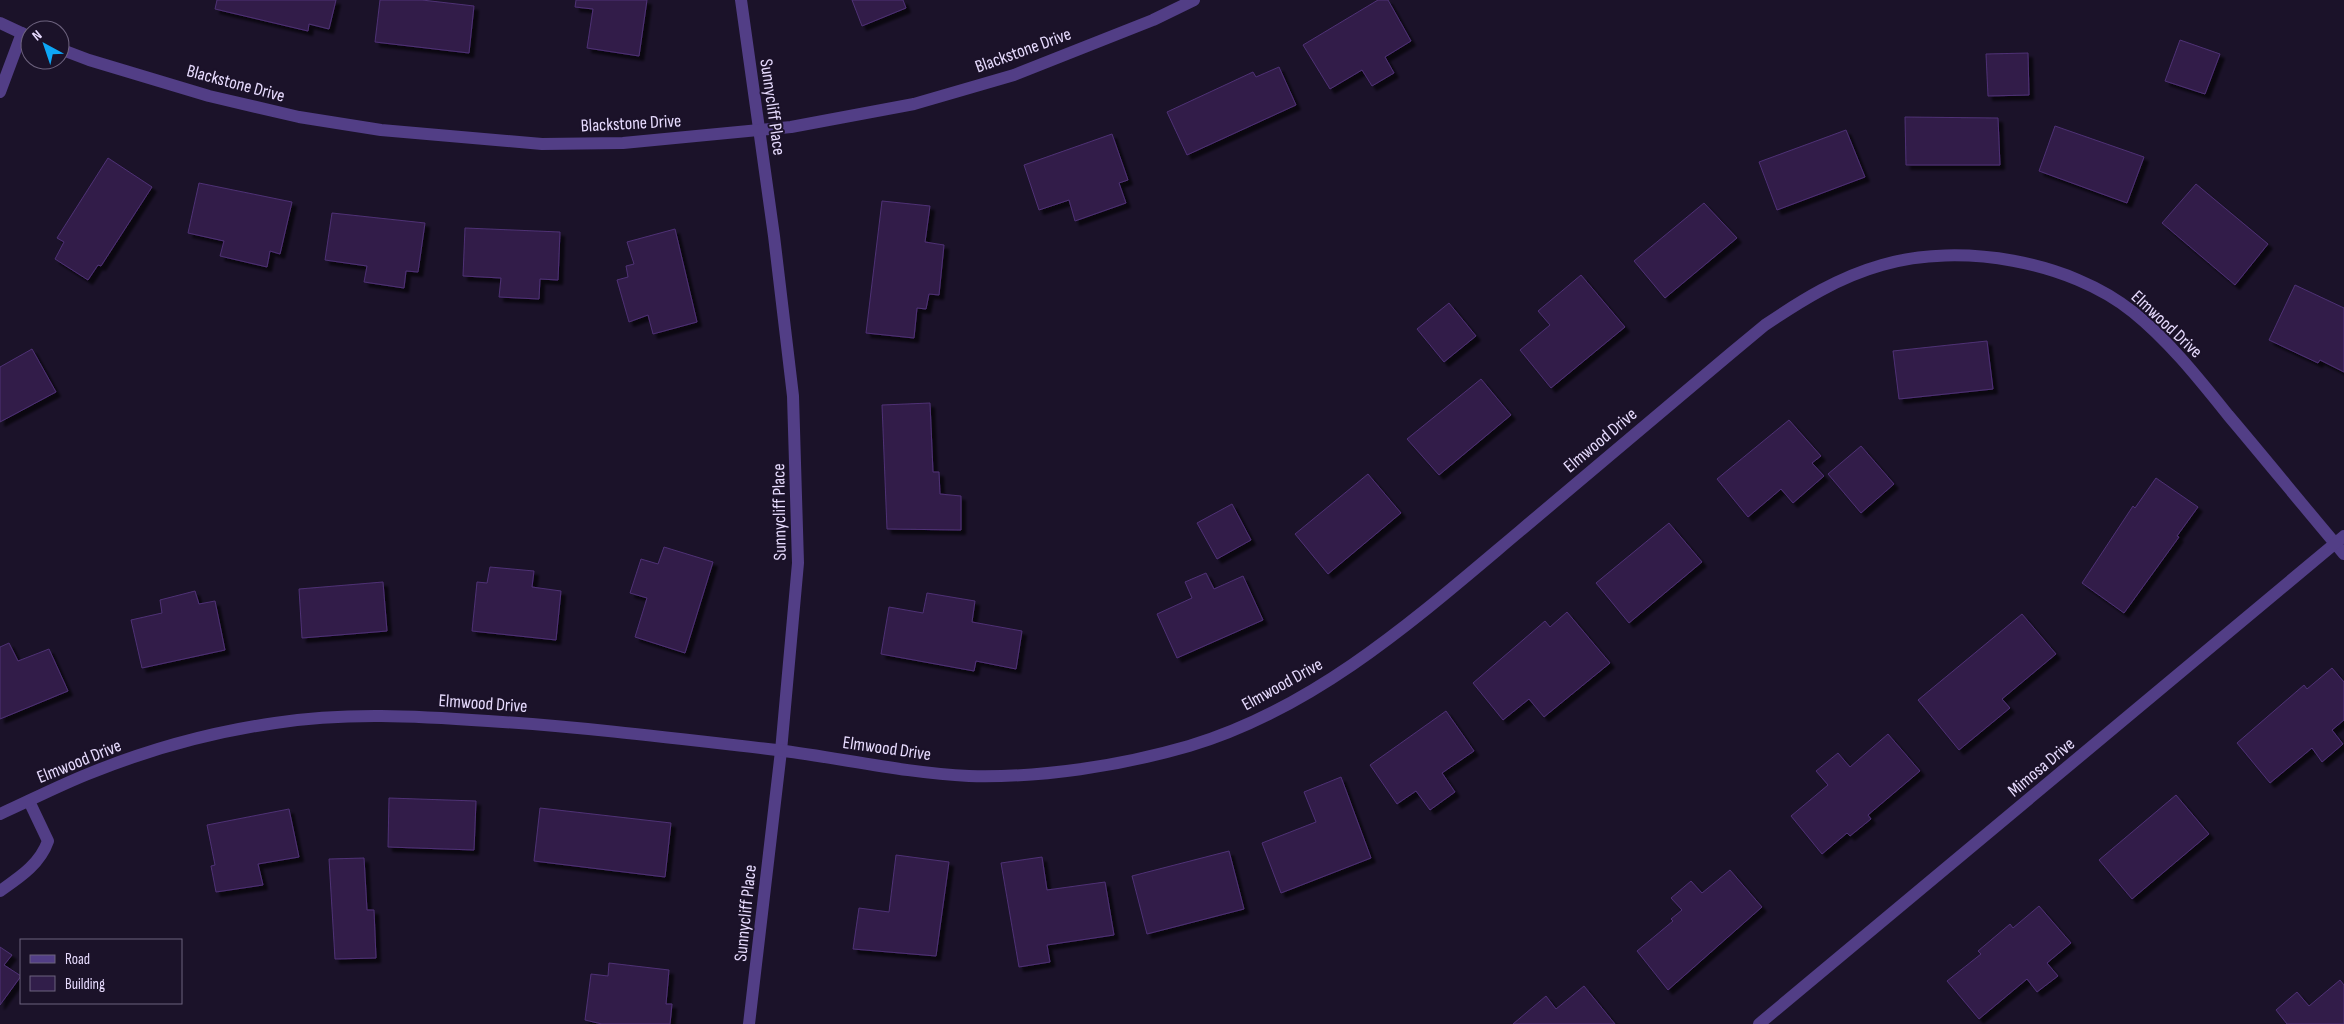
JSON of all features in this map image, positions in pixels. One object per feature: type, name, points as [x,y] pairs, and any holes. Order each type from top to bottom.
[{"type":"street","name":"Sunnycliff Place","points":[[741,0],[774,236],[792,396],[798,563],[781,751],[749,1024]]},
{"type":"street","name":"Blackstone Drive","points":[[70,53],[209,96],[283,114],[381,130],[542,144],[624,143],[758,131],[914,104],[1014,74],[1153,20],[1194,0]]},
{"type":"street","points":[[0,23],[20,32]]},
{"type":"street","points":[[0,92],[20,48]]},
{"type":"street","name":"Elmwood Drive","points":[[0,814],[88,774],[200,738],[276,723],[335,717],[419,716],[546,725],[781,751],[915,771],[969,776],[1038,775],[1132,760],[1190,746],[1246,725],[1299,699],[1347,667],[1436,601],[1765,325],[1794,305],[1841,280],[1884,264],[1930,256],[1992,256],[2044,266],[2097,288],[2133,312],[2183,360],[2340,540],[2344,554]]},
{"type":"street","name":"Mimosa Drive","points":[[1759,1024],[2340,540]]},
{"type":"street","points":[[0,891],[23,875],[44,854],[48,841],[29,801]]},
{"type":"building","points":[[217,0],[336,0],[329,29],[309,24],[308,31],[215,9]]},
{"type":"building","points":[[380,0],[422,0],[474,6],[469,53],[375,42]]},
{"type":"building","points":[[576,0],[647,0],[639,56],[587,48],[593,9],[575,7]]},
{"type":"building","points":[[852,0],[903,0],[906,8],[862,26]]},
{"type":"building","points":[[1378,0],[1388,0],[1411,41],[1385,57],[1394,73],[1372,86],[1362,70],[1330,89],[1303,45]]},
{"type":"building","points":[[2180,40],[2220,54],[2205,94],[2165,81]]},
{"type":"building","points":[[2028,53],[2029,95],[1988,96],[1986,54]]},
{"type":"building","points":[[1279,67],[1296,105],[1187,155],[1167,112],[1253,72],[1256,77]]},
{"type":"building","points":[[1905,117],[1998,118],[2000,165],[1906,165]]},
{"type":"building","points":[[2055,126],[2144,157],[2127,203],[2039,171]]},
{"type":"building","points":[[1846,130],[1865,177],[1777,210],[1759,162]]},
{"type":"building","points":[[1112,134],[1128,180],[1119,183],[1126,203],[1075,221],[1069,200],[1039,210],[1024,165]]},
{"type":"building","points":[[108,158],[152,187],[101,266],[98,265],[88,280],[55,259],[64,242],[57,238]]},
{"type":"building","points":[[199,183],[292,202],[280,254],[270,251],[267,267],[220,256],[224,241],[188,233]]},
{"type":"building","points":[[2196,184],[2268,244],[2235,285],[2162,223]]},
{"type":"building","points":[[882,201],[930,206],[925,242],[944,245],[939,295],[929,294],[926,309],[917,308],[914,338],[866,333]]},
{"type":"building","points":[[1704,203],[1737,238],[1665,298],[1634,261]]},
{"type":"building","points":[[332,213],[425,223],[418,272],[406,271],[404,288],[364,282],[367,266],[325,260]]},
{"type":"building","points":[[465,228],[560,232],[558,280],[540,279],[539,299],[499,297],[501,278],[463,276]]},
{"type":"building","points":[[675,229],[697,322],[653,334],[648,315],[629,322],[617,280],[628,277],[626,266],[634,264],[627,242]]},
{"type":"building","points":[[1581,275],[1625,327],[1551,388],[1520,350],[1550,325],[1538,311]]},
{"type":"building","points":[[2295,285],[2344,308],[2344,372],[2320,360],[2318,363],[2269,340]]},
{"type":"building","points":[[1449,303],[1476,336],[1444,362],[1417,329]]},
{"type":"building","points":[[1987,341],[1993,389],[1899,399],[1893,351]]},
{"type":"building","points":[[32,349],[56,392],[0,422],[0,367]]},
{"type":"building","points":[[1481,379],[1511,415],[1439,475],[1407,439]]},
{"type":"building","points":[[930,403],[933,472],[939,472],[940,494],[961,496],[961,530],[887,529],[882,405]]},
{"type":"building","points":[[1789,420],[1821,456],[1812,463],[1824,476],[1793,503],[1781,489],[1748,517],[1717,479]]},
{"type":"building","points":[[1861,446],[1894,484],[1861,513],[1828,474]]},
{"type":"building","points":[[1368,474],[1401,513],[1328,574],[1295,534]]},
{"type":"building","points":[[2156,478],[2198,507],[2177,536],[2179,537],[2124,613],[2082,583],[2133,506],[2135,508]]},
{"type":"building","points":[[1232,504],[1251,540],[1217,559],[1197,523]]},
{"type":"building","points":[[1669,523],[1702,562],[1629,623],[1596,583]]},
{"type":"building","points":[[664,547],[713,562],[685,653],[635,637],[647,598],[630,593],[641,559],[658,564]]},
{"type":"building","points":[[490,567],[534,571],[532,587],[561,591],[556,640],[472,631],[477,582],[487,583]]},
{"type":"building","points":[[1206,573],[1214,589],[1243,576],[1263,620],[1177,658],[1157,614],[1192,598],[1185,582]]},
{"type":"building","points":[[383,582],[387,631],[302,638],[299,589]]},
{"type":"building","points":[[195,591],[199,604],[215,601],[225,650],[142,668],[131,620],[162,613],[160,600]]},
{"type":"building","points":[[927,593],[975,601],[972,622],[1022,631],[1016,669],[976,661],[974,671],[881,654],[889,607],[923,613]]},
{"type":"building","points":[[1567,612],[1610,663],[1544,717],[1529,699],[1503,720],[1473,683],[1545,621],[1550,627]]},
{"type":"building","points":[[2022,614],[2056,654],[2002,699],[2010,708],[1959,750],[1918,700]]},
{"type":"building","points":[[9,643],[18,661],[49,649],[68,691],[0,719],[0,647]]},
{"type":"building","points":[[2332,668],[2344,682],[2344,720],[2332,730],[2343,744],[2322,762],[2312,748],[2270,783],[2237,743],[2304,685],[2307,689]]},
{"type":"building","points":[[1446,711],[1474,751],[1442,773],[1455,792],[1430,810],[1416,791],[1397,804],[1370,765]]},
{"type":"building","points":[[1888,734],[1920,771],[1868,815],[1871,819],[1850,836],[1847,833],[1822,854],[1791,816],[1828,785],[1816,771],[1838,753],[1850,767]]},
{"type":"building","points":[[1341,777],[1371,858],[1281,893],[1262,843],[1316,822],[1304,792]]},
{"type":"building","points":[[2176,795],[2209,834],[2132,899],[2099,860]]},
{"type":"building","points":[[389,798],[476,801],[474,850],[388,847]]},
{"type":"building","points":[[540,808],[671,823],[665,877],[534,861]]},
{"type":"building","points":[[289,809],[299,857],[258,864],[263,885],[216,892],[211,866],[215,865],[207,825]]},
{"type":"building","points":[[1229,851],[1244,909],[1147,934],[1132,876]]},
{"type":"building","points":[[896,855],[949,862],[936,956],[853,949],[859,908],[889,912]]},
{"type":"building","points":[[1042,857],[1047,890],[1105,882],[1114,935],[1047,945],[1050,962],[1019,967],[1001,863]]},
{"type":"building","points":[[364,858],[367,910],[374,910],[376,958],[335,959],[329,859]]},
{"type":"building","points":[[1730,870],[1762,907],[1668,990],[1637,951],[1673,921],[1671,919],[1682,910],[1671,898],[1691,881],[1702,893]]},
{"type":"building","points":[[2039,906],[2071,943],[2047,963],[2058,976],[2037,992],[2027,979],[1979,1019],[1947,981],[1981,954],[1978,951],[2010,924],[2013,928]]},
{"type":"building","points":[[0,947],[12,955],[4,965],[20,975],[20,977],[0,1005]]},
{"type":"building","points":[[609,963],[669,970],[666,1004],[672,1004],[670,1024],[602,1024],[585,1020],[591,974],[608,976]]},
{"type":"building","points":[[2340,980],[2344,985],[2344,1024],[2287,1024],[2276,1010],[2297,992],[2309,1006]]},
{"type":"building","points":[[1584,986],[1615,1024],[1513,1024],[1546,996],[1556,1009]]}]
